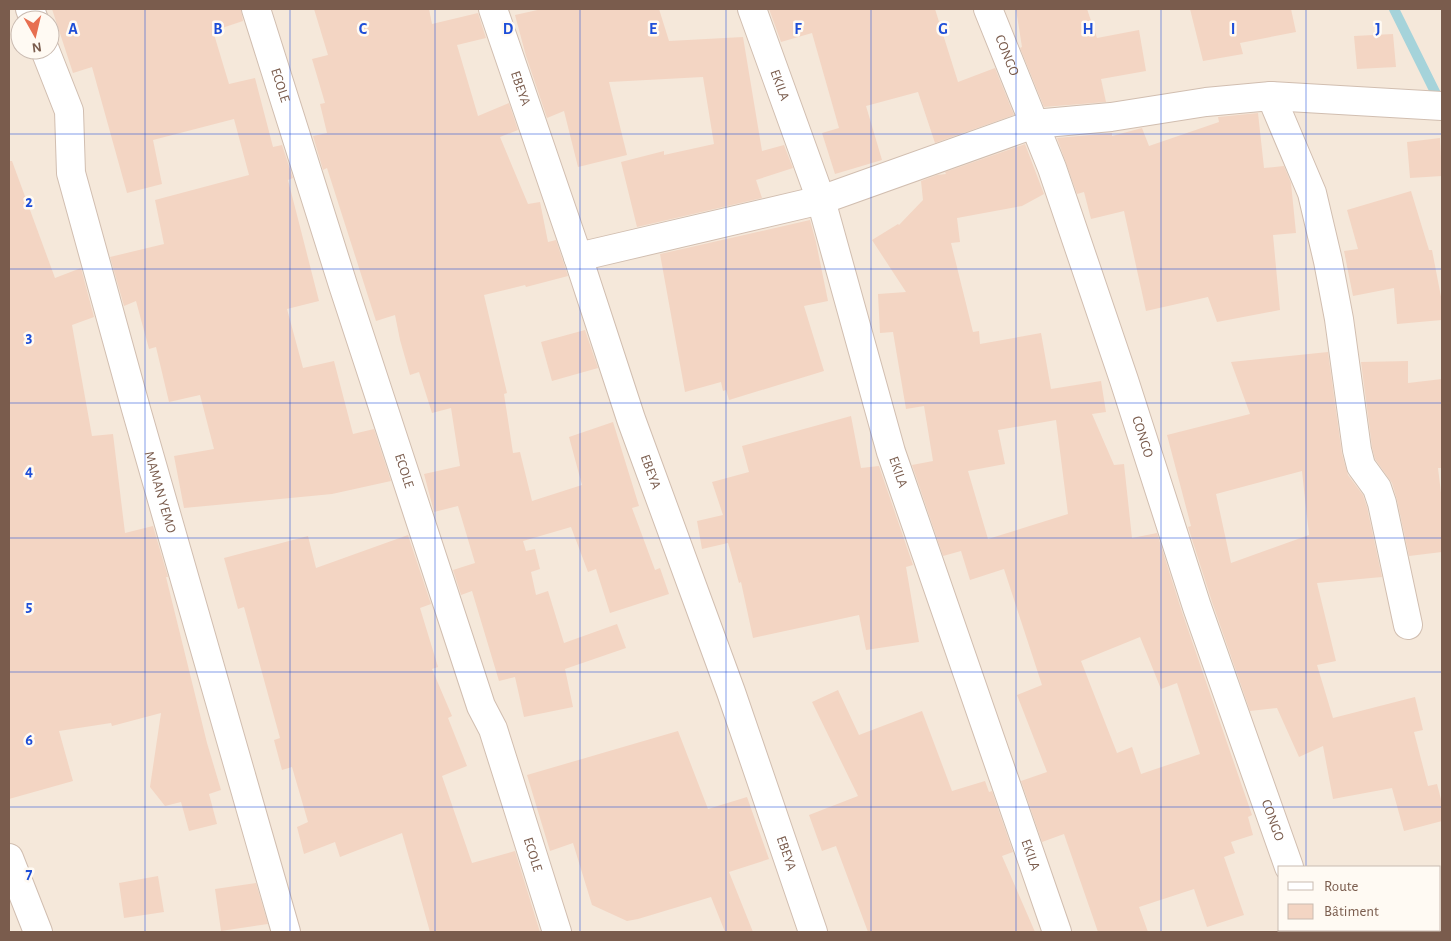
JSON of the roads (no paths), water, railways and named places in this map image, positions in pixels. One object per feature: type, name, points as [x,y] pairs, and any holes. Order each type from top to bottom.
[{"type":"street","name":"ECOLE","points":[[256,9],[343,285],[478,697],[494,728],[557,932]]},
{"type":"street","name":"EBEYA","points":[[493,9],[631,419],[731,692],[813,932]]},
{"type":"street","name":"EKILA","points":[[752,9],[821,200],[891,452],[1057,932]]},
{"type":"street","name":"CONGO","points":[[988,9],[1052,168],[1124,380],[1197,607],[1289,866]]},
{"type":"street","name":"MAMAN YEMO","points":[[50,60],[69,111],[71,172],[286,932]]},
{"type":"street","points":[[578,257],[821,200],[1034,124],[1111,117],[1206,102],[1271,96],[1442,106]]},
{"type":"street","points":[[1271,96],[1312,193],[1328,260],[1339,319],[1357,450],[1361,466],[1377,488],[1382,503],[1408,625]]},
{"type":"street","points":[[9,858],[38,932]]},
{"type":"waterway","points":[[1394,9],[1441,104]]}]
